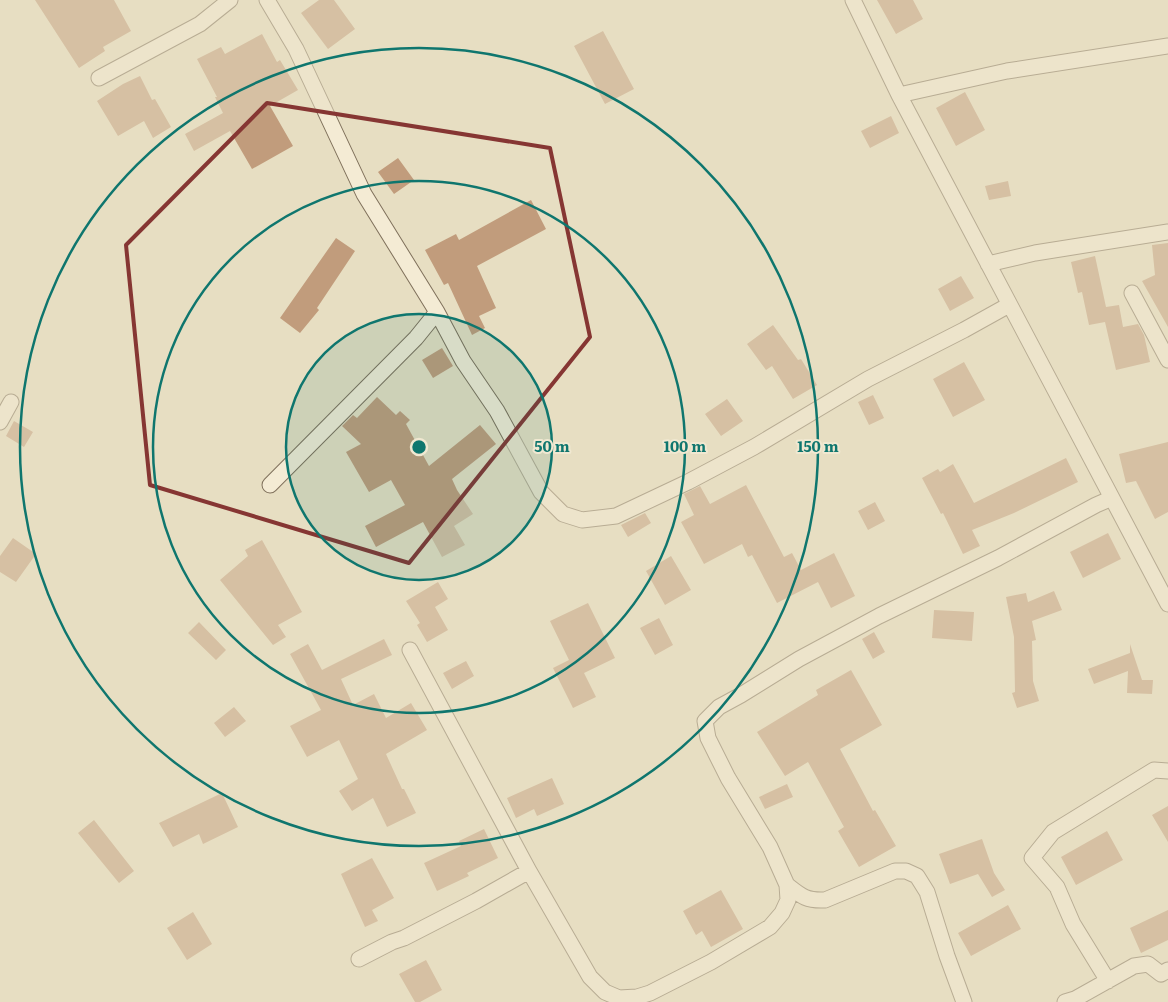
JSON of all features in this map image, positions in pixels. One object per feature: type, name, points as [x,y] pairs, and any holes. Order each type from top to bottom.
[{"type":"street","points":[[98,78],[200,24],[230,0]]},
{"type":"street","points":[[267,0],[296,49],[364,194],[437,312],[463,361],[497,411],[541,492],[563,514],[582,520],[616,516],[688,482],[754,447],[868,380],[1009,305]]},
{"type":"street","points":[[853,0],[898,95],[1070,416],[1168,604]]},
{"type":"street","points":[[898,95],[1007,71],[1168,46]]},
{"type":"street","points":[[988,264],[1035,253],[1168,232]]},
{"type":"street","points":[[1132,293],[1168,360]]},
{"type":"street","points":[[270,485],[416,338],[437,312]]},
{"type":"street","points":[[0,422],[11,402]]},
{"type":"street","points":[[410,650],[529,871],[590,977],[605,992],[619,998],[636,1000],[711,962],[770,927],[782,913],[788,900],[787,885],[770,847],[728,778],[708,738],[705,721],[719,707],[799,658],[879,616],[998,558],[1112,498]]},
{"type":"street","points":[[1108,981],[1073,924],[1057,887],[1032,858],[1052,832],[1154,770],[1168,771]]},
{"type":"street","points":[[359,959],[468,905],[529,871]]},
{"type":"street","points":[[787,885],[803,898],[813,901],[825,900],[895,871],[906,871],[917,876],[928,892],[947,956],[964,1002]]},
{"type":"street","points":[[1065,1002],[1075,999],[1134,966],[1148,964],[1161,974],[1168,970]]},
{"type":"highlighted area","points":[[267,103],[550,148],[590,337],[409,563],[150,485],[126,245]]},
{"type":"building","points":[[35,0],[114,0],[131,31],[103,47],[105,51],[79,68]]},
{"type":"building","points":[[319,0],[334,0],[355,29],[328,49],[301,13]]},
{"type":"building","points":[[877,0],[913,0],[923,19],[896,34]]},
{"type":"building","points":[[603,31],[634,89],[605,104],[574,46]]},
{"type":"building","points":[[262,34],[277,62],[280,60],[298,90],[270,106],[293,146],[252,169],[230,131],[194,151],[185,134],[223,113],[215,97],[217,97],[197,59],[221,47],[225,54]]},
{"type":"building","points":[[140,76],[152,100],[155,99],[171,127],[153,138],[144,121],[118,136],[97,101],[123,84]]},
{"type":"building","points":[[965,92],[985,130],[956,146],[936,108]]},
{"type":"building","points":[[891,116],[899,133],[870,148],[861,131]]},
{"type":"building","points":[[398,158],[414,180],[394,194],[378,172]]},
{"type":"building","points":[[1008,181],[1011,196],[989,200],[985,186]]},
{"type":"building","points":[[531,200],[546,229],[477,266],[496,308],[479,316],[485,328],[472,335],[448,283],[444,285],[425,250],[456,234],[459,240]]},
{"type":"building","points":[[336,238],[355,251],[317,308],[319,310],[300,333],[280,318]]},
{"type":"building","points":[[1168,243],[1168,327],[1142,281],[1155,275],[1152,245]]},
{"type":"building","points":[[1095,256],[1106,307],[1119,305],[1123,327],[1138,324],[1144,335],[1150,362],[1116,370],[1105,322],[1089,325],[1082,292],[1078,293],[1071,262]]},
{"type":"building","points":[[961,276],[974,298],[950,311],[938,289]]},
{"type":"building","points":[[773,325],[798,360],[801,359],[817,385],[793,399],[772,366],[766,370],[747,344]]},
{"type":"building","points":[[442,348],[453,366],[433,378],[422,360]]},
{"type":"building","points":[[964,362],[985,400],[953,417],[933,379]]},
{"type":"building","points":[[873,395],[884,418],[869,425],[858,402]]},
{"type":"building","points":[[377,397],[396,415],[400,411],[410,420],[406,424],[429,466],[480,425],[496,444],[452,479],[473,514],[454,526],[465,545],[442,557],[423,522],[376,547],[365,526],[405,505],[391,480],[369,492],[346,452],[361,444],[342,426],[353,415],[357,418]]},
{"type":"building","points":[[727,399],[743,421],[721,436],[705,414]]},
{"type":"building","points":[[14,421],[33,432],[24,447],[6,436]]},
{"type":"building","points":[[1168,442],[1168,512],[1155,519],[1136,481],[1126,483],[1119,454]]},
{"type":"building","points":[[1066,458],[1078,482],[1014,513],[972,530],[980,546],[963,554],[943,513],[941,514],[922,478],[938,469],[940,472],[953,464],[974,503]]},
{"type":"building","points":[[746,485],[784,557],[792,553],[801,570],[834,553],[855,596],[831,608],[818,582],[777,603],[752,555],[748,557],[742,544],[704,564],[681,522],[694,515],[684,494],[700,486],[710,504]]},
{"type":"building","points":[[875,502],[885,521],[868,530],[858,511]]},
{"type":"building","points":[[645,513],[651,523],[628,537],[621,525]]},
{"type":"building","points":[[1108,533],[1121,559],[1083,578],[1070,552]]},
{"type":"building","points":[[13,538],[36,554],[16,582],[0,572],[0,556]]},
{"type":"building","points":[[262,540],[302,612],[278,625],[286,637],[273,645],[220,580],[248,556],[245,550]]},
{"type":"building","points":[[671,556],[691,590],[665,605],[646,571]]},
{"type":"building","points":[[438,582],[448,599],[435,607],[448,630],[427,642],[417,625],[420,623],[406,601]]},
{"type":"building","points":[[1054,591],[1062,610],[1032,621],[1036,640],[1032,641],[1033,681],[1039,701],[1017,708],[1012,693],[1015,692],[1014,637],[1006,597],[1026,593],[1028,602]]},
{"type":"building","points":[[588,603],[615,658],[584,673],[596,697],[573,708],[553,668],[569,660],[550,621]]},
{"type":"building","points":[[934,610],[974,612],[972,641],[932,638]]},
{"type":"building","points":[[659,618],[673,645],[655,655],[640,628]]},
{"type":"building","points":[[199,622],[226,650],[216,660],[188,633]]},
{"type":"building","points":[[874,632],[885,652],[873,659],[862,639]]},
{"type":"building","points":[[384,639],[392,655],[341,679],[353,705],[374,694],[386,718],[411,703],[427,730],[386,754],[402,789],[404,789],[416,813],[387,827],[373,798],[352,811],[339,791],[358,779],[339,740],[307,757],[290,726],[321,710],[290,654],[308,644],[322,670]]},
{"type":"building","points":[[1130,644],[1142,680],[1153,680],[1152,694],[1127,693],[1128,671],[1094,684],[1088,669],[1130,653]]},
{"type":"building","points":[[466,661],[474,676],[452,689],[443,673]]},
{"type":"building","points":[[851,670],[882,725],[840,749],[873,811],[875,810],[896,846],[859,867],[838,831],[844,827],[808,762],[785,776],[757,732],[818,695],[816,690]]},
{"type":"building","points":[[234,707],[246,721],[225,737],[214,723]]},
{"type":"building","points":[[552,778],[564,804],[537,816],[534,809],[516,818],[507,798]]},
{"type":"building","points":[[787,784],[793,797],[765,809],[759,797]]},
{"type":"building","points":[[222,793],[238,827],[203,844],[199,834],[173,847],[159,823]]},
{"type":"building","points":[[1168,806],[1168,842],[1152,815]]},
{"type":"building","points":[[94,820],[134,871],[119,883],[78,833]]},
{"type":"building","points":[[484,829],[498,858],[467,873],[469,876],[437,891],[424,863],[461,846],[459,841]]},
{"type":"building","points":[[1107,831],[1123,860],[1076,885],[1061,857]]},
{"type":"building","points":[[982,839],[994,873],[1005,890],[992,897],[978,874],[950,884],[939,854]]},
{"type":"building","points":[[372,858],[394,898],[372,910],[378,921],[365,927],[341,874]]},
{"type":"building","points":[[721,890],[743,929],[711,947],[702,931],[696,935],[683,911]]},
{"type":"building","points":[[1008,905],[1021,929],[971,956],[958,933]]},
{"type":"building","points":[[1168,910],[1168,940],[1141,953],[1130,928]]},
{"type":"building","points":[[193,912],[212,944],[187,960],[167,928]]},
{"type":"building","points":[[426,960],[442,990],[420,1002],[415,1002],[399,974]]}]
